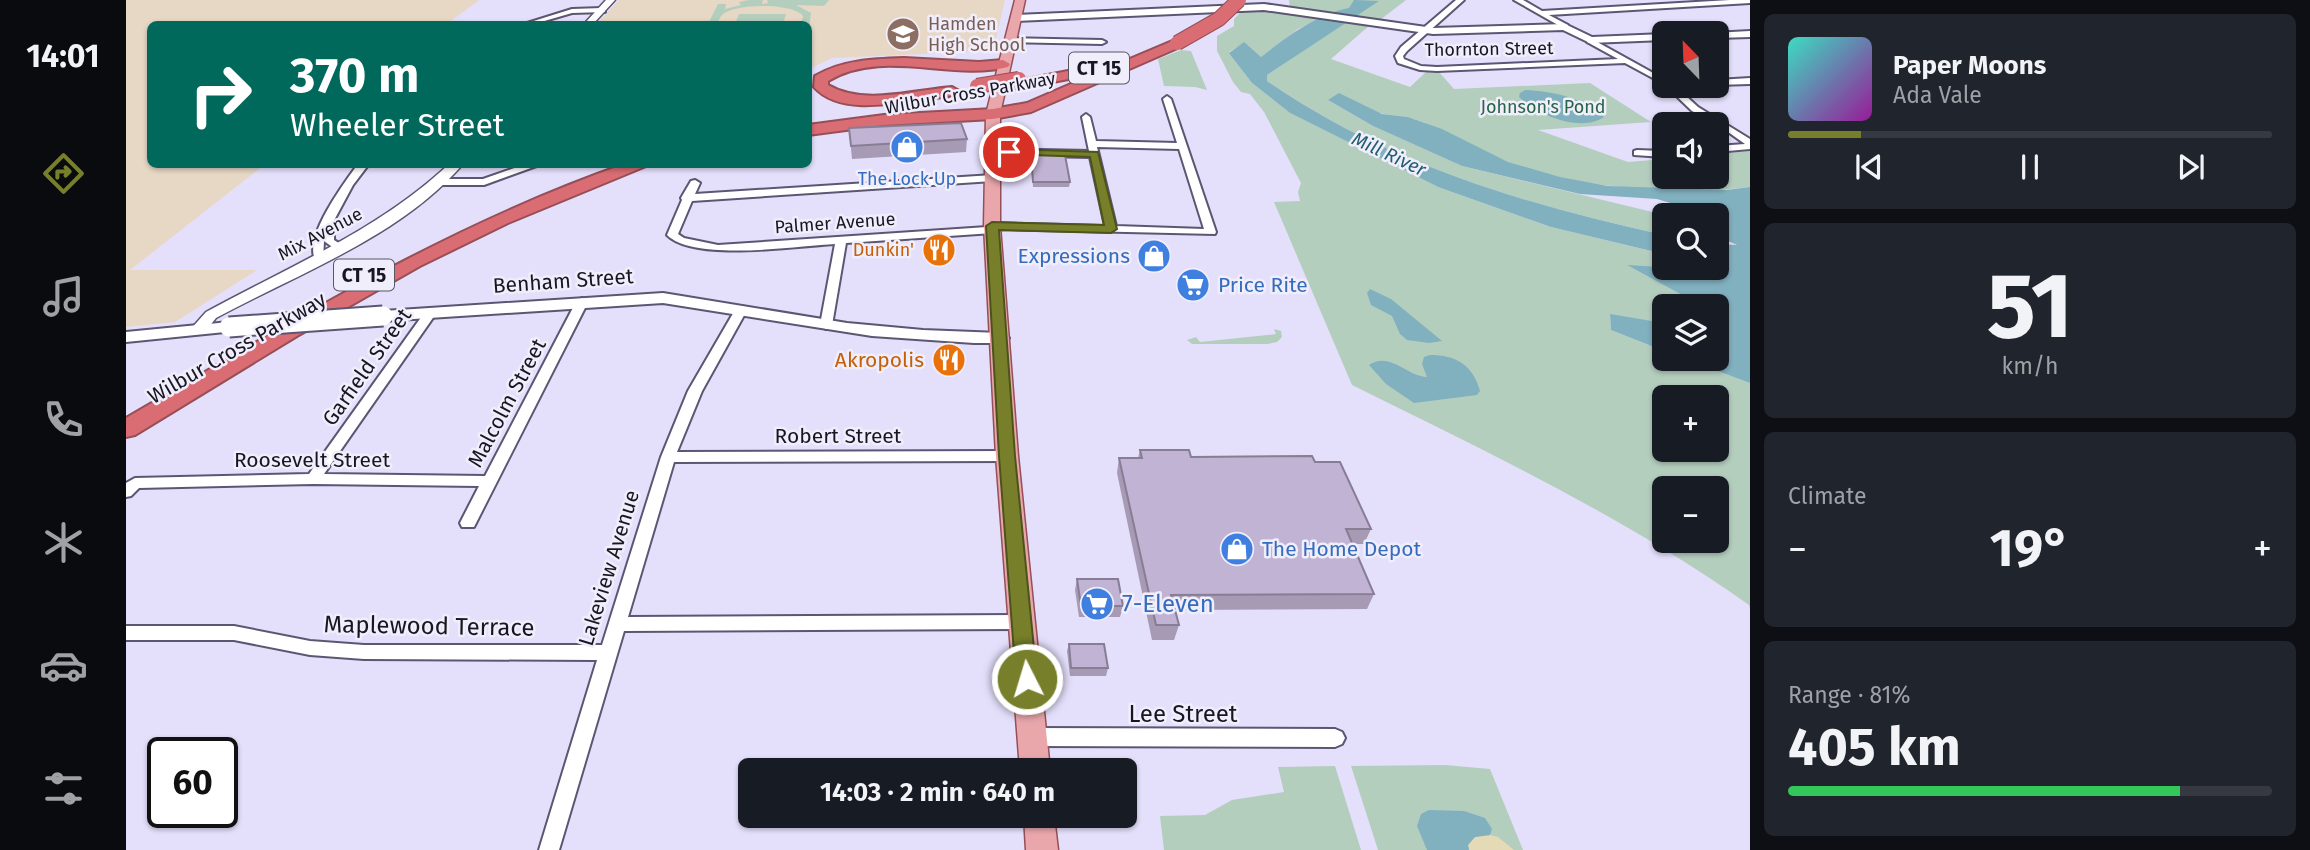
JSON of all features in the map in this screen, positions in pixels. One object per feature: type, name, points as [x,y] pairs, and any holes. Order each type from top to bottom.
[{"type":"highway","name":"Wilbur Cross Parkway","points":[[1172,42],[1209,17],[1227,0]]},
{"type":"highway","name":"Wilbur Cross Parkway","points":[[812,118],[1119,63],[1172,42],[1219,19],[1239,0]]},
{"type":"highway","points":[[812,129],[884,120],[993,114],[1043,103],[1172,42]]},
{"type":"highway","points":[[812,76],[828,68],[865,62],[979,60],[1003,64]]},
{"type":"highway","points":[[951,91],[888,98],[843,98],[828,94],[821,87],[820,79],[835,71],[861,66],[924,64],[989,67],[1003,64]]},
{"type":"highway","name":"Wilbur Cross Parkway","points":[[812,118],[951,91],[977,89]]},
{"type":"highway","name":"Wilbur Cross Parkway","points":[[126,412],[415,248],[528,196],[605,168]]},
{"type":"highway","name":"Wilbur Cross Parkway","points":[[126,429],[399,270],[513,215],[632,168]]},
{"type":"highway","points":[[597,181],[644,168]]},
{"type":"main road","points":[[1020,0],[993,114],[993,228],[1007,456],[1034,758]]},
{"type":"main road","points":[[1016,18],[1237,7],[1321,14],[1425,30],[1565,26],[1590,40],[1652,37]]},
{"type":"main road","points":[[1729,35],[1750,34]]},
{"type":"main road","name":"Benham Street","points":[[126,337],[431,312],[672,299],[825,325],[900,333],[1000,338]]},
{"type":"main road","points":[[1040,828],[1042,850]]},
{"type":"street","points":[[591,21],[611,0]]},
{"type":"street","name":"Thornton Street","points":[[1460,0],[1404,49],[1399,56],[1401,61],[1420,68],[1437,69],[1626,61]]},
{"type":"street","points":[[1518,0],[1565,26]]},
{"type":"street","points":[[1541,13],[1750,1]]},
{"type":"street","points":[[538,21],[572,11],[602,10]]},
{"type":"street","points":[[1010,40],[1102,42]]},
{"type":"street","points":[[1590,40],[1652,75]]},
{"type":"street","points":[[1729,82],[1750,81]]},
{"type":"street","points":[[1683,98],[1695,109],[1750,144]]},
{"type":"street","points":[[992,152],[1181,146],[1167,99]]},
{"type":"street","points":[[1086,117],[1111,229]]},
{"type":"street","points":[[1729,147],[1750,144]]},
{"type":"street","name":"Palmer Avenue","points":[[686,198],[672,235],[681,241],[718,248],[993,228],[1211,232],[1181,146]]},
{"type":"street","points":[[1637,153],[1652,153]]},
{"type":"street","points":[[319,257],[319,239],[348,184],[361,168]]},
{"type":"street","name":"Mix Avenue","points":[[198,330],[211,315],[389,219],[440,182],[453,168]]},
{"type":"street","points":[[440,182],[484,182],[526,168]]},
{"type":"street","points":[[686,198],[993,178]]},
{"type":"street","points":[[686,198],[695,183]]},
{"type":"street","points":[[325,227],[329,230],[329,241],[339,247]]},
{"type":"street","points":[[825,325],[841,240]]},
{"type":"street","name":"Malcolm Street","points":[[468,523],[582,302]]},
{"type":"street","name":"Lakeview Avenue","points":[[549,850],[668,457],[695,391],[741,310]]},
{"type":"street","name":"Garfield Street","points":[[313,479],[431,312]]},
{"type":"street","name":"Robert Street","points":[[668,457],[1007,456]]},
{"type":"street","name":"Roosevelt Street","points":[[130,487],[313,479],[490,481]]},
{"type":"street","points":[[616,624],[1022,622]]},
{"type":"street","name":"Maplewood Terrace","points":[[126,633],[234,633],[310,648],[364,652],[607,653]]},
{"type":"street","name":"Lee Street","points":[[1032,737],[1335,738]]},
{"type":"shaded area","points":[[126,0],[479,0],[451,21],[147,21],[147,168],[260,168],[130,270],[257,270],[175,322],[126,327]]},
{"type":"shaded area","name":"Hamden High School","points":[[619,0],[1005,0],[991,51],[832,58],[812,68],[812,21],[599,21]]},
{"type":"green space","points":[[763,0],[762,4],[768,3],[767,0],[829,0],[824,6],[796,5],[811,13],[810,21],[802,21],[803,16],[788,9],[764,6],[739,8],[722,15],[719,21],[710,21],[718,4],[726,4],[725,9],[741,5],[739,2]]},
{"type":"green space","points":[[1289,0],[1406,0],[1380,20],[1290,7]]},
{"type":"green space","points":[[1243,10],[1322,17],[1298,29],[1261,57],[1244,43],[1229,52],[1252,83],[1290,113],[1438,187],[1551,227],[1652,251],[1652,267],[1629,266],[1680,294],[1652,294],[1652,321],[1610,315],[1611,330],[1652,346],[1652,371],[1718,371],[1750,383],[1750,609],[1749,605],[1670,553],[1729,553],[1729,476],[1652,476],[1652,542],[1555,487],[1352,385],[1274,202],[1300,201],[1298,192],[1301,183],[1264,112],[1250,94],[1241,92],[1233,82],[1217,51],[1217,36],[1234,26],[1234,19]]},
{"type":"green space","points":[[739,14],[786,14],[784,21],[736,21]]},
{"type":"green space","points":[[1346,21],[1370,25],[1331,59],[1410,87],[1426,72],[1439,72],[1454,89],[1590,83],[1651,122],[1538,130],[1628,162],[1652,160],[1652,189],[1729,189],[1729,153],[1750,151],[1750,187],[1722,190],[1692,191],[1660,190],[1595,184],[1564,178],[1508,162],[1411,118],[1328,100],[1373,126],[1462,166],[1652,212],[1652,232],[1612,223],[1509,195],[1408,158],[1312,110],[1267,81],[1267,75]]},
{"type":"green space","points":[[1181,50],[1191,51],[1207,90],[1164,86],[1158,59]]},
{"type":"green space","points":[[1274,329],[1281,331],[1282,337],[1277,342],[1268,344],[1192,344],[1187,340],[1196,337],[1200,342],[1276,334]]},
{"type":"green space","points":[[1445,765],[1490,769],[1523,850],[1378,850],[1351,766]]},
{"type":"green space","points":[[1335,766],[1361,850],[1164,850],[1160,816],[1205,815],[1232,800],[1284,792],[1278,767]]},
{"type":"sand","points":[[1475,837],[1498,837],[1514,850],[1469,850],[1468,845]]},
{"type":"water","name":"Mill River","points":[[1354,0],[1379,1],[1267,75],[1267,81],[1312,110],[1408,158],[1509,195],[1652,232],[1652,251],[1551,227],[1438,187],[1290,113],[1252,83],[1229,53],[1244,42],[1261,57],[1313,21],[1349,8]]},
{"type":"water","name":"Johnson's Pond","points":[[1525,90],[1578,100],[1604,117],[1584,123],[1560,120],[1527,104],[1519,97]]},
{"type":"water","points":[[1339,93],[1382,114],[1408,117],[1442,129],[1508,162],[1560,177],[1608,186],[1652,189],[1726,190],[1750,187],[1750,383],[1718,371],[1729,371],[1729,294],[1680,294],[1654,280],[1729,280],[1729,245],[1737,245],[1729,241],[1729,203],[1670,203],[1657,199],[1580,194],[1462,166],[1373,126],[1328,100]]},
{"type":"water","points":[[1627,265],[1652,266],[1652,279]]},
{"type":"water","points":[[1370,289],[1391,299],[1442,341],[1429,343],[1407,340],[1400,334],[1392,316],[1371,305],[1367,293]]},
{"type":"water","points":[[1610,314],[1652,321],[1652,346],[1611,330]]},
{"type":"water","points":[[1424,357],[1448,357],[1468,368],[1480,391],[1477,395],[1414,403],[1386,384],[1369,365],[1377,361],[1391,362],[1419,376],[1427,377],[1422,364]]},
{"type":"water","points":[[1429,810],[1464,811],[1485,818],[1492,829],[1490,835],[1475,837],[1468,845],[1469,850],[1427,850],[1417,826],[1421,814]]},
{"type":"building","points":[[961,123],[967,139],[851,146],[849,128]]},
{"type":"building","points":[[1031,154],[1065,155],[1070,182],[1033,182]]},
{"type":"building","name":"The Home Depot","points":[[1140,450],[1189,450],[1191,457],[1312,456],[1315,462],[1340,462],[1371,529],[1346,529],[1374,594],[1171,595],[1179,625],[1156,625],[1119,458],[1142,458]]},
{"type":"building","points":[[1077,579],[1118,579],[1123,606],[1081,606]]},
{"type":"building","name":"7-Eleven","points":[[1069,644],[1104,644],[1108,668],[1071,668]]},
{"type":"place","name":"Hamden High School","points":[[903,34]]},
{"type":"place","name":"The Lock Up","points":[[907,147]]},
{"type":"place","name":"Dunkin'","points":[[939,250]]},
{"type":"place","name":"Expressions","points":[[1154,256]]},
{"type":"place","name":"Price Rite","points":[[1193,285]]},
{"type":"place","name":"Akropolis","points":[[949,360]]},
{"type":"place","name":"The Home Depot","points":[[1237,549]]},
{"type":"place","name":"7-Eleven","points":[[1097,604]]},
{"type":"route","points":[[1009,152],[1095,154],[1111,229],[992,226],[1007,456],[1027,679]]}]
